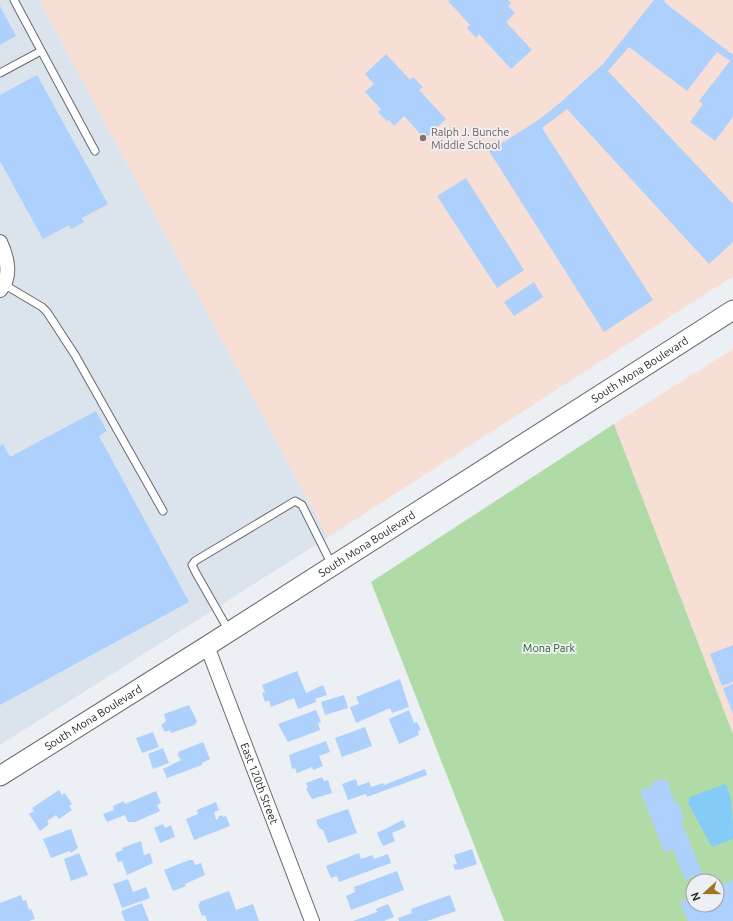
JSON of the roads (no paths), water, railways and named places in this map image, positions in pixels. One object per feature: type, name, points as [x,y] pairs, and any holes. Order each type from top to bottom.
[{"type":"street","points":[[0,242],[6,257],[7,271],[2,288]]},
{"type":"street","name":"South Mona Boulevard","points":[[0,776],[207,646],[733,310]]},
{"type":"street","name":"East 120th Street","points":[[207,646],[312,921]]},
{"type":"lane","points":[[14,0],[94,151]]},
{"type":"lane","points":[[0,73],[41,51]]},
{"type":"lane","points":[[2,288],[42,306],[47,312],[75,355],[162,511]]},
{"type":"lane","points":[[229,631],[192,565],[195,561],[294,501],[302,506],[332,565]]},
{"type":"water","points":[[725,784],[730,795],[733,818],[733,839],[712,847],[688,803],[690,797]]},
{"type":"place","name":"Ralph J. Bunche Middle School","points":[[423,138]]},
{"type":"park label","name":"Mona Park","points":[[549,648]]}]
